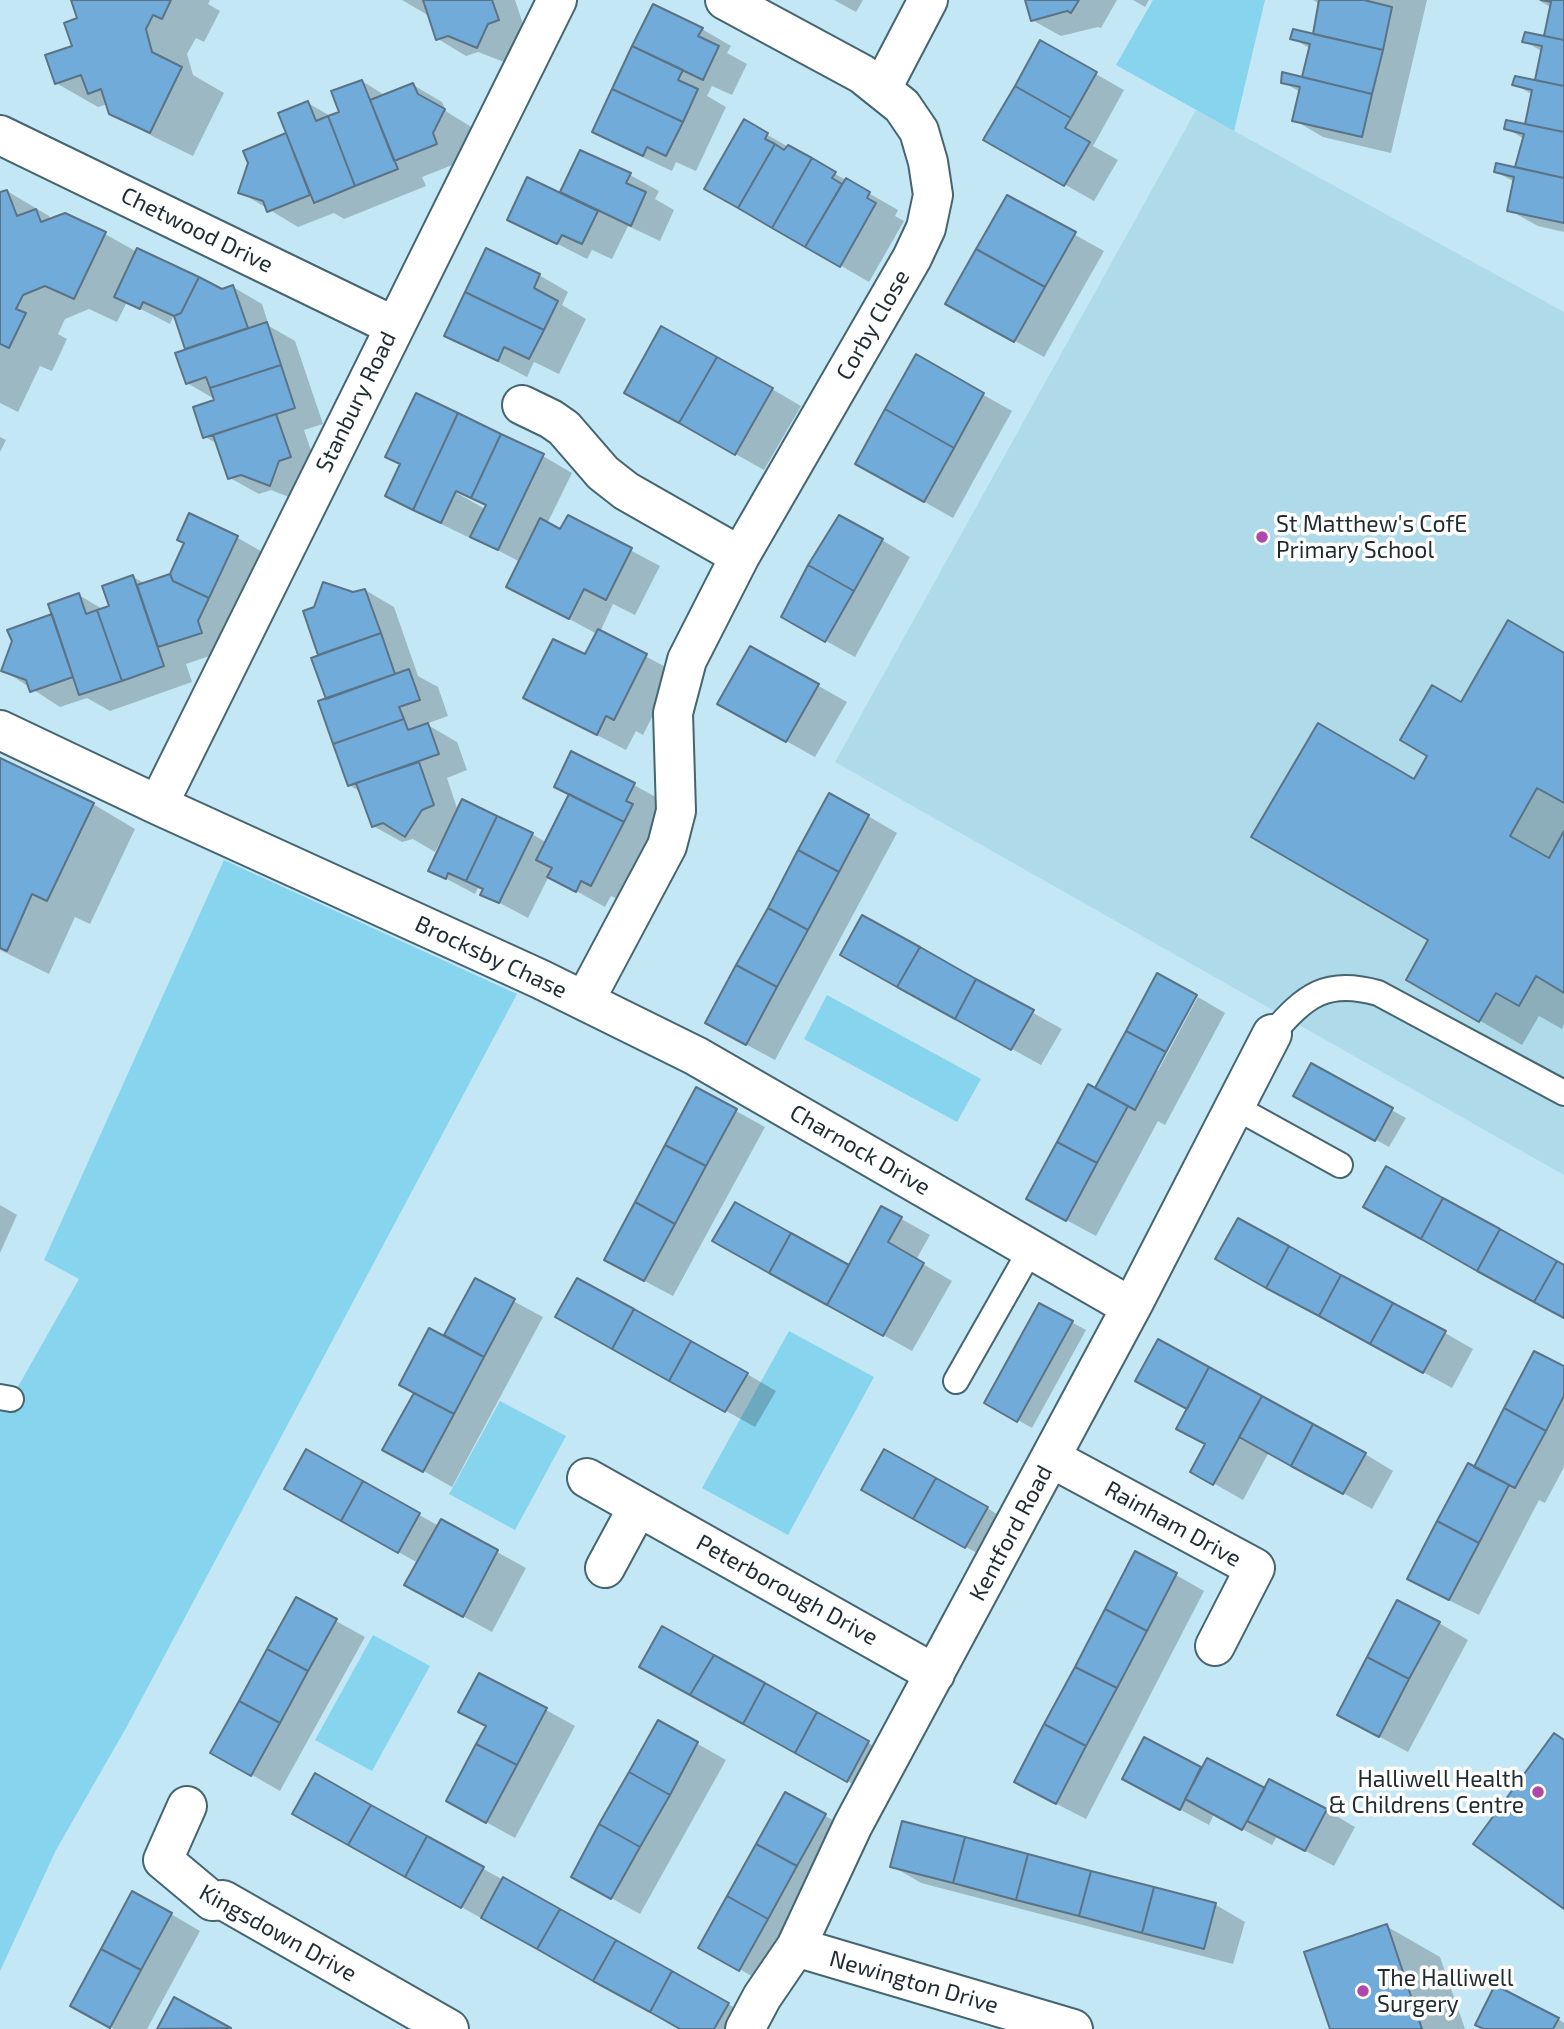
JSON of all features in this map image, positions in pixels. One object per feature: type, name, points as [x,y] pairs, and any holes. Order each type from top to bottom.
[{"type":"street","name":"Stanbury Road","points":[[158,805],[557,0]]},
{"type":"street","name":"Corby Close","points":[[725,0],[862,74],[902,106],[919,131],[928,162],[933,195],[926,228],[912,258],[740,556]]},
{"type":"street","points":[[882,88],[928,0]]},
{"type":"street","name":"Chetwood Drive","points":[[0,135],[394,326]]},
{"type":"street","points":[[522,405],[564,428],[603,473],[626,491],[740,556]]},
{"type":"street","name":"Brocksby Chase","points":[[0,730],[585,1000],[667,846],[676,811],[673,713],[678,689],[687,660],[740,556]]},
{"type":"street","name":"Charnock Drive","points":[[585,1000],[696,1056],[1131,1307]]},
{"type":"street","name":"Kentford Road","points":[[745,2029],[762,1997],[796,1947],[853,1825],[1131,1307],[1272,1034]]},
{"type":"street","name":"Rainham Drive","points":[[1051,1458],[1255,1568],[1215,1646]]},
{"type":"street","name":"Peterborough Drive","points":[[587,1478],[935,1674]]},
{"type":"street","points":[[605,1568],[638,1507]]},
{"type":"street","name":"Kingsdown Drive","points":[[187,1806],[163,1860],[212,1901],[223,1900],[449,2029]]},
{"type":"street","name":"Newington Drive","points":[[796,1947],[1073,2029]]},
{"type":"lane","points":[[1272,1034],[1288,1013],[1303,1001],[1336,987],[1359,988],[1378,993],[1564,1093]]},
{"type":"lane","points":[[1235,1107],[1340,1166]]},
{"type":"lane","points":[[956,1381],[1031,1249]]},
{"type":"shaded area","points":[[1153,0],[1265,0],[1234,131],[1116,65]]},
{"type":"shaded area","name":"St Matthew's CofE Primary School","points":[[1196,110],[1564,312],[1564,1175],[835,762]]},
{"type":"shaded area","points":[[224,860],[517,994],[126,1728],[56,1850],[0,1971],[0,1397],[11,1399],[79,1279],[44,1260]]},
{"type":"shaded area","points":[[827,995],[981,1079],[957,1122],[804,1039]]},
{"type":"shaded area","points":[[789,1331],[874,1377],[788,1535],[702,1488]]},
{"type":"shaded area","points":[[500,1401],[566,1436],[515,1530],[449,1494]]},
{"type":"shaded area","points":[[373,1635],[430,1666],[372,1771],[315,1740]]},
{"type":"building","points":[[71,0],[171,0],[162,19],[153,15],[146,29],[152,52],[182,67],[150,133],[109,114],[101,89],[88,94],[81,75],[55,84],[45,55],[72,46],[64,23],[77,18]]},
{"type":"building","points":[[423,0],[492,0],[499,20],[488,24],[477,48],[448,36],[436,40]]},
{"type":"building","points":[[1025,0],[1079,0],[1071,13],[1067,11],[1031,21]]},
{"type":"building","points":[[1319,0],[1364,0],[1392,7],[1383,50],[1313,34]]},
{"type":"building","points":[[1541,0],[1564,0],[1564,40],[1544,36],[1551,2]]},
{"type":"building","points":[[653,4],[703,28],[698,36],[719,46],[703,80],[632,46]]},
{"type":"building","points":[[1293,29],[1383,50],[1372,94],[1302,77],[1310,44],[1290,39]]},
{"type":"building","points":[[1525,32],[1564,40],[1564,86],[1535,80],[1542,46],[1522,42]]},
{"type":"building","points":[[1040,40],[1097,72],[1071,118],[1015,86]]},
{"type":"building","points":[[632,46],[683,70],[678,80],[698,89],[683,122],[612,89]]},
{"type":"building","points":[[1282,72],[1372,94],[1362,137],[1292,121],[1300,87],[1281,83]]},
{"type":"building","points":[[1515,76],[1564,86],[1564,132],[1525,124],[1532,90],[1512,85]]},
{"type":"building","points":[[362,80],[398,169],[355,186],[328,116],[339,112],[331,91]]},
{"type":"building","points":[[413,83],[418,94],[445,109],[433,133],[437,144],[394,161],[370,100]]},
{"type":"building","points":[[1015,86],[1071,118],[1065,128],[1090,142],[1064,186],[983,140]]},
{"type":"building","points":[[612,89],[683,122],[666,156],[647,147],[643,156],[592,132]]},
{"type":"building","points":[[308,101],[316,121],[328,116],[355,186],[314,203],[278,113]]},
{"type":"building","points":[[744,119],[768,133],[765,139],[775,144],[738,208],[704,189]]},
{"type":"building","points":[[1506,120],[1564,132],[1564,178],[1515,167],[1524,134],[1504,129]]},
{"type":"building","points":[[286,133],[310,195],[267,212],[263,201],[238,193],[248,163],[243,151]]},
{"type":"building","points":[[775,144],[784,150],[788,145],[812,158],[772,228],[738,208]]},
{"type":"building","points":[[580,150],[631,173],[626,183],[646,192],[631,226],[560,192]]},
{"type":"building","points":[[812,158],[836,172],[832,178],[842,184],[805,247],[772,228]]},
{"type":"building","points":[[1496,163],[1564,178],[1564,223],[1507,211],[1514,177],[1494,172]]},
{"type":"building","points":[[527,177],[598,211],[582,244],[562,235],[557,244],[507,220]]},
{"type":"building","points":[[846,178],[870,192],[867,198],[876,203],[840,267],[805,247]]},
{"type":"building","points":[[7,190],[17,216],[36,209],[41,222],[65,213],[106,232],[74,299],[45,286],[23,295],[16,309],[26,313],[9,348],[0,344],[0,192]]},
{"type":"building","points":[[1007,195],[1076,232],[1045,287],[976,249]]},
{"type":"building","points":[[137,248],[199,277],[181,313],[174,316],[143,302],[140,309],[114,297]]},
{"type":"building","points":[[486,248],[540,274],[534,288],[558,301],[544,330],[465,292]]},
{"type":"building","points":[[976,249],[1045,287],[1014,342],[945,304]]},
{"type":"building","points":[[199,277],[222,289],[233,285],[248,328],[185,349],[174,316],[181,313]]},
{"type":"building","points":[[465,292],[544,330],[529,359],[504,347],[498,361],[444,336]]},
{"type":"building","points":[[267,322],[281,365],[210,388],[206,377],[186,384],[175,353]]},
{"type":"building","points":[[661,326],[717,357],[679,423],[624,393]]},
{"type":"building","points":[[916,354],[984,393],[954,448],[885,409]]},
{"type":"building","points":[[717,357],[773,388],[735,455],[679,423]]},
{"type":"building","points":[[281,365],[295,408],[203,438],[193,407],[214,400],[210,388]]},
{"type":"building","points":[[416,393],[458,413],[413,510],[385,496],[400,464],[385,457]]},
{"type":"building","points":[[885,409],[954,448],[924,502],[855,464]]},
{"type":"building","points":[[458,413],[501,434],[471,498],[456,491],[441,523],[413,510]]},
{"type":"building","points":[[276,414],[291,457],[279,461],[270,486],[241,475],[228,479],[213,435]]},
{"type":"building","points":[[501,434],[544,454],[498,550],[470,537],[486,505],[471,498]]},
{"type":"building","points":[[189,513],[238,536],[209,598],[173,581],[170,574],[184,543],[177,540]]},
{"type":"building","points":[[568,515],[632,548],[606,600],[584,589],[569,619],[506,587],[540,518],[560,529]]},
{"type":"building","points":[[839,515],[883,539],[854,591],[808,565]]},
{"type":"building","points":[[808,565],[854,591],[825,642],[781,617]]},
{"type":"building","points":[[170,574],[173,581],[209,598],[198,621],[202,633],[158,647],[137,585]]},
{"type":"building","points":[[133,575],[164,666],[122,681],[97,610],[109,606],[102,586]]},
{"type":"building","points":[[323,582],[353,592],[365,589],[381,633],[318,655],[303,611],[314,607]]},
{"type":"building","points":[[79,593],[86,614],[97,610],[122,681],[79,695],[48,604]]},
{"type":"building","points":[[52,614],[73,677],[30,692],[26,680],[1,671],[12,641],[7,630]]},
{"type":"building","points":[[1508,620],[1564,653],[1564,803],[1537,788],[1510,836],[1549,858],[1564,831],[1564,993],[1536,976],[1519,1006],[1496,993],[1479,1022],[1406,980],[1428,940],[1251,837],[1318,723],[1414,779],[1427,756],[1400,740],[1432,685],[1461,702]]},
{"type":"building","points":[[598,629],[647,654],[614,720],[606,716],[597,735],[523,698],[553,639],[585,654]]},
{"type":"building","points":[[381,633],[395,674],[326,699],[311,658]]},
{"type":"building","points":[[750,646],[819,684],[786,742],[717,704]]},
{"type":"building","points":[[409,669],[420,700],[399,707],[404,719],[333,744],[318,701]]},
{"type":"building","points":[[404,719],[408,730],[428,723],[439,754],[348,786],[333,744]]},
{"type":"building","points":[[571,751],[635,783],[626,801],[633,804],[624,822],[554,787]]},
{"type":"building","points":[[0,758],[94,803],[47,901],[32,894],[7,951],[0,948]]},
{"type":"building","points":[[419,762],[434,805],[422,810],[405,837],[383,823],[372,827],[356,783]]},
{"type":"building","points":[[829,793],[869,815],[839,872],[798,850]]},
{"type":"building","points":[[569,794],[624,822],[591,886],[581,881],[576,892],[547,877],[552,868],[536,860]]},
{"type":"building","points":[[462,799],[497,816],[466,881],[448,873],[446,879],[428,871]]},
{"type":"building","points":[[497,816],[533,833],[499,903],[480,895],[483,889],[466,881]]},
{"type":"building","points":[[798,850],[839,872],[808,930],[768,908]]},
{"type":"building","points":[[768,908],[808,930],[777,987],[736,965]]},
{"type":"building","points":[[862,915],[920,947],[897,987],[840,955]]},
{"type":"building","points":[[920,947],[976,979],[955,1019],[897,987]]},
{"type":"building","points":[[736,965],[777,987],[746,1045],[705,1023]]},
{"type":"building","points":[[1157,973],[1197,995],[1166,1052],[1126,1031]]},
{"type":"building","points":[[976,979],[1034,1010],[1011,1050],[955,1019]]},
{"type":"building","points":[[1126,1031],[1166,1052],[1135,1110],[1095,1088]]},
{"type":"building","points":[[1311,1063],[1393,1108],[1375,1141],[1293,1096]]},
{"type":"building","points":[[1088,1084],[1128,1106],[1097,1163],[1057,1142]]},
{"type":"building","points":[[696,1087],[737,1109],[706,1166],[665,1145]]},
{"type":"building","points":[[1057,1142],[1097,1163],[1066,1221],[1026,1199]]},
{"type":"building","points":[[665,1145],[706,1166],[675,1224],[635,1202]]},
{"type":"building","points":[[1386,1166],[1443,1198],[1421,1239],[1363,1207]]},
{"type":"building","points":[[1443,1198],[1500,1229],[1477,1271],[1421,1239]]},
{"type":"building","points":[[635,1202],[675,1224],[644,1281],[604,1260]]},
{"type":"building","points":[[735,1202],[791,1233],[769,1273],[712,1241]]},
{"type":"building","points":[[881,1206],[902,1217],[888,1242],[924,1263],[883,1336],[827,1305]]},
{"type":"building","points":[[1238,1218],[1289,1246],[1266,1288],[1215,1259]]},
{"type":"building","points":[[1500,1229],[1557,1261],[1534,1302],[1477,1271]]},
{"type":"building","points":[[791,1233],[849,1265],[827,1305],[769,1273]]},
{"type":"building","points":[[1289,1246],[1341,1275],[1319,1316],[1266,1288]]},
{"type":"building","points":[[1557,1261],[1564,1265],[1564,1318],[1534,1302]]},
{"type":"building","points":[[1341,1275],[1393,1303],[1370,1344],[1319,1316]]},
{"type":"building","points":[[475,1278],[515,1299],[484,1357],[444,1335]]},
{"type":"building","points":[[577,1278],[634,1309],[612,1349],[555,1317]]},
{"type":"building","points":[[1039,1303],[1073,1321],[1017,1422],[984,1403]]},
{"type":"building","points":[[1393,1303],[1446,1331],[1423,1373],[1370,1344]]},
{"type":"building","points":[[634,1309],[691,1341],[669,1381],[612,1349]]},
{"type":"building","points":[[429,1328],[484,1357],[454,1414],[399,1385]]},
{"type":"building","points":[[1158,1339],[1209,1367],[1187,1409],[1135,1381]]},
{"type":"building","points":[[691,1341],[748,1373],[725,1412],[669,1381]]},
{"type":"building","points":[[1534,1351],[1564,1366],[1564,1396],[1546,1431],[1504,1408]]},
{"type":"building","points":[[1209,1367],[1262,1396],[1213,1485],[1190,1472],[1205,1444],[1176,1429]]},
{"type":"building","points":[[414,1393],[454,1414],[423,1472],[382,1450]]},
{"type":"building","points":[[1262,1396],[1313,1424],[1291,1466],[1239,1437]]},
{"type":"building","points":[[1504,1408],[1546,1431],[1515,1488],[1474,1467]]},
{"type":"building","points":[[1313,1424],[1366,1453],[1343,1494],[1291,1466]]},
{"type":"building","points":[[306,1449],[363,1481],[341,1521],[284,1489]]},
{"type":"building","points":[[884,1449],[936,1478],[913,1519],[861,1490]]},
{"type":"building","points":[[1468,1463],[1509,1485],[1479,1543],[1437,1521]]},
{"type":"building","points":[[936,1478],[988,1507],[965,1548],[913,1519]]},
{"type":"building","points":[[363,1481],[420,1513],[398,1553],[341,1521]]},
{"type":"building","points":[[441,1519],[498,1550],[463,1617],[404,1585]]},
{"type":"building","points":[[1437,1521],[1479,1543],[1449,1600],[1407,1579]]},
{"type":"building","points":[[1135,1551],[1177,1573],[1147,1631],[1105,1609]]},
{"type":"building","points":[[296,1597],[337,1619],[308,1671],[267,1649]]},
{"type":"building","points":[[1397,1600],[1440,1622],[1409,1679],[1367,1657]]},
{"type":"building","points":[[1105,1609],[1147,1631],[1117,1688],[1075,1667]]},
{"type":"building","points":[[662,1626],[714,1655],[690,1695],[639,1667]]},
{"type":"building","points":[[267,1649],[308,1671],[280,1723],[239,1701]]},
{"type":"building","points":[[714,1655],[765,1683],[743,1724],[690,1695]]},
{"type":"building","points":[[1367,1657],[1409,1679],[1379,1737],[1337,1715]]},
{"type":"building","points":[[1075,1667],[1117,1688],[1086,1746],[1044,1724]]},
{"type":"building","points":[[479,1673],[547,1708],[517,1765],[476,1744],[486,1726],[458,1712]]},
{"type":"building","points":[[765,1683],[817,1712],[795,1753],[743,1724]]},
{"type":"building","points":[[239,1701],[280,1723],[251,1776],[210,1753]]},
{"type":"building","points":[[817,1712],[869,1741],[847,1782],[795,1753]]},
{"type":"building","points":[[658,1720],[698,1742],[670,1795],[629,1772]]},
{"type":"building","points":[[1044,1724],[1086,1746],[1056,1804],[1014,1782]]},
{"type":"building","name":"Halliwell Health & Childrens Centre","points":[[1554,1733],[1564,1740],[1564,1909],[1473,1844]]},
{"type":"building","points":[[1144,1737],[1201,1767],[1180,1810],[1122,1779]]},
{"type":"building","points":[[476,1744],[517,1765],[486,1823],[446,1801]]},
{"type":"building","points":[[1207,1758],[1265,1788],[1242,1830],[1185,1799]]},
{"type":"building","points":[[629,1772],[670,1795],[640,1847],[599,1824]]},
{"type":"building","points":[[315,1773],[371,1805],[348,1845],[292,1814]]},
{"type":"building","points":[[1269,1779],[1327,1809],[1305,1851],[1247,1821]]},
{"type":"building","points":[[785,1792],[826,1814],[797,1866],[756,1844]]},
{"type":"building","points":[[371,1805],[427,1836],[405,1877],[348,1845]]},
{"type":"building","points":[[902,1821],[965,1837],[953,1883],[890,1867]]},
{"type":"building","points":[[599,1824],[640,1847],[611,1899],[571,1877]]},
{"type":"building","points":[[427,1836],[484,1867],[461,1908],[405,1877]]},
{"type":"building","points":[[965,1837],[1028,1854],[1016,1900],[953,1883]]},
{"type":"building","points":[[756,1844],[797,1866],[768,1919],[727,1896]]},
{"type":"building","points":[[1028,1854],[1091,1871],[1079,1916],[1016,1900]]},
{"type":"building","points":[[1091,1871],[1154,1887],[1142,1933],[1079,1916]]},
{"type":"building","points":[[503,1877],[560,1909],[537,1949],[481,1918]]},
{"type":"building","points":[[1154,1887],[1216,1903],[1204,1949],[1142,1933]]},
{"type":"building","points":[[132,1891],[172,1913],[141,1970],[101,1949]]},
{"type":"building","points":[[727,1896],[768,1919],[739,1971],[698,1948]]},
{"type":"building","points":[[560,1909],[616,1940],[593,1981],[537,1949]]},
{"type":"building","name":"The Halliwell Surgery","points":[[1387,1924],[1422,2029],[1330,2029],[1304,1952]]},
{"type":"building","points":[[616,1940],[672,1971],[650,2012],[593,1981]]},
{"type":"building","points":[[101,1949],[141,1970],[110,2028],[70,2006]]},
{"type":"building","points":[[672,1971],[729,2003],[714,2029],[680,2029],[650,2012]]},
{"type":"building","name":"The Halliwell Surgery","points":[[1495,1985],[1559,2018],[1553,2029],[1484,2029],[1475,2025]]},
{"type":"building","points":[[174,1997],[231,2028],[157,2029]]},
{"type":"place","name":"St Matthew's CofE Primary School","points":[[1262,537]]},
{"type":"place","name":"Halliwell Health & Childrens Centre","points":[[1538,1792]]},
{"type":"place","name":"The Halliwell Surgery","points":[[1363,1991]]}]
